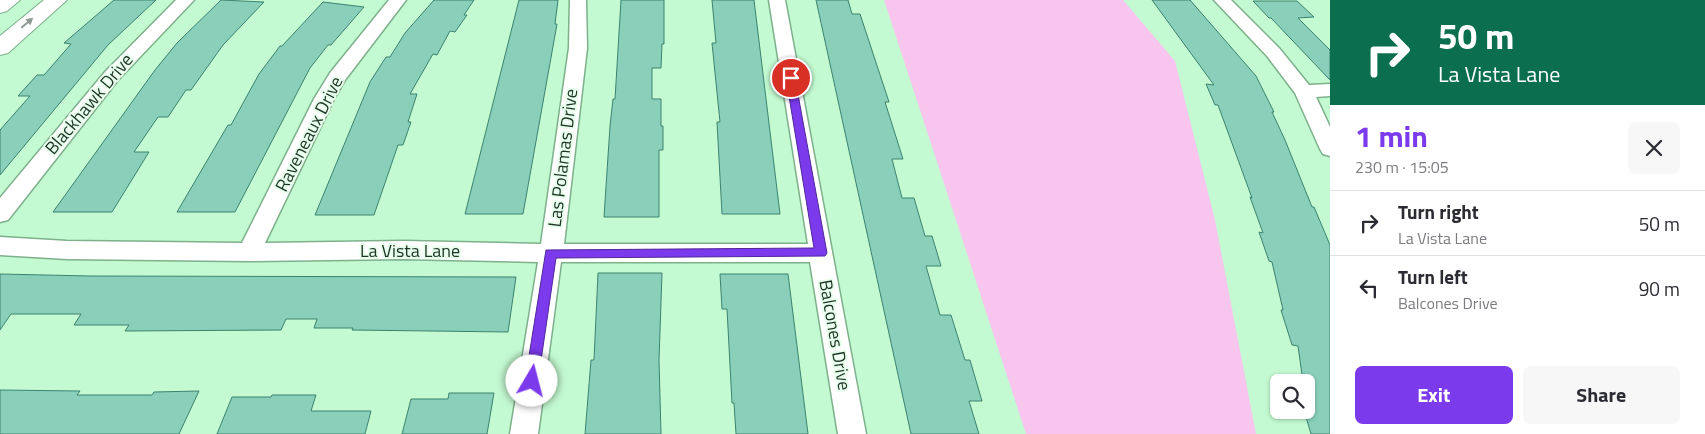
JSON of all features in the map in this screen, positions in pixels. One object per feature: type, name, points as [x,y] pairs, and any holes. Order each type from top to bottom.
[{"type":"main road","points":[[0,8],[10,0]]},
{"type":"main road","points":[[0,48],[29,21],[57,0]]},
{"type":"street","name":"Blackhawk Drive","points":[[0,214],[90,100],[135,48],[186,0]]},
{"type":"street","name":"Raveneaux Drive","points":[[249,252],[324,98],[337,76],[398,0]]},
{"type":"street","name":"Las Polamas Drive","points":[[524,434],[551,253],[578,48],[578,0]]},
{"type":"street","name":"Balcones Drive","points":[[777,0],[852,434]]},
{"type":"street","points":[[1222,0],[1273,52],[1304,91],[1330,149]]},
{"type":"street","points":[[1304,91],[1330,90]]},
{"type":"street","name":"La Vista Lane","points":[[0,246],[67,250],[249,252],[404,250],[551,253],[821,253]]},
{"type":"shaded area","points":[[884,0],[1123,0],[1175,61],[1215,220],[1256,434],[1026,434]]},
{"type":"building","points":[[114,0],[156,0],[108,45],[0,175],[0,130],[30,96],[18,96],[37,75],[44,75],[71,44],[64,43]]},
{"type":"building","points":[[221,0],[264,2],[223,45],[191,90],[186,90],[168,117],[158,117],[134,152],[149,152],[112,212],[53,212],[155,70],[177,43]]},
{"type":"building","points":[[434,0],[474,0],[464,15],[467,15],[455,32],[450,31],[437,55],[433,54],[410,94],[417,94],[408,122],[411,122],[403,145],[398,145],[374,215],[315,215],[370,82],[386,57],[390,57],[405,33]]},
{"type":"building","points":[[519,0],[558,0],[555,24],[557,24],[523,214],[465,214]]},
{"type":"building","points":[[621,0],[664,0],[664,44],[662,44],[661,68],[652,68],[652,99],[661,99],[661,126],[663,126],[663,150],[659,150],[659,217],[604,217],[610,126],[613,99],[615,99]]},
{"type":"building","points":[[712,0],[754,0],[780,214],[722,214],[717,122],[720,122],[712,43],[716,43]]},
{"type":"building","points":[[816,0],[848,0],[852,14],[860,14],[889,102],[885,102],[903,159],[892,159],[902,198],[914,198],[925,236],[932,236],[941,266],[926,266],[940,315],[951,315],[965,360],[970,360],[982,401],[969,401],[979,434],[911,434]]},
{"type":"building","points":[[1152,0],[1190,0],[1256,76],[1274,112],[1272,112],[1330,245],[1330,434],[1311,434],[1307,419],[1315,419],[1315,374],[1302,374],[1298,346],[1292,345],[1281,310],[1283,310],[1272,262],[1269,261],[1259,232],[1263,233],[1250,197],[1252,198],[1218,105],[1215,105],[1206,84],[1214,85]]},
{"type":"building","points":[[1253,1],[1297,1],[1314,17],[1298,18],[1330,50],[1330,80],[1271,18]]},
{"type":"building","points":[[323,2],[364,7],[331,45],[328,45],[310,68],[235,212],[177,212],[228,125],[231,125],[259,74],[280,46]]},
{"type":"building","points":[[598,273],[662,273],[659,360],[661,434],[585,434],[591,360],[594,360]]},
{"type":"building","points":[[0,274],[516,277],[508,332],[314,328],[317,319],[286,319],[281,330],[125,331],[129,325],[74,325],[81,314],[11,314],[0,330]]},
{"type":"building","points":[[720,274],[788,274],[808,434],[736,434],[734,403],[732,403],[727,309],[722,309]]},
{"type":"building","points":[[0,390],[80,391],[77,395],[152,395],[154,392],[199,391],[179,434],[0,434]]},
{"type":"building","points":[[449,393],[494,393],[487,434],[402,434],[411,399],[448,399]]},
{"type":"building","points":[[272,395],[316,395],[311,411],[371,411],[365,434],[217,434],[232,397],[271,397]]},
{"type":"route","points":[[532,381],[551,253],[821,253],[791,78]]}]
